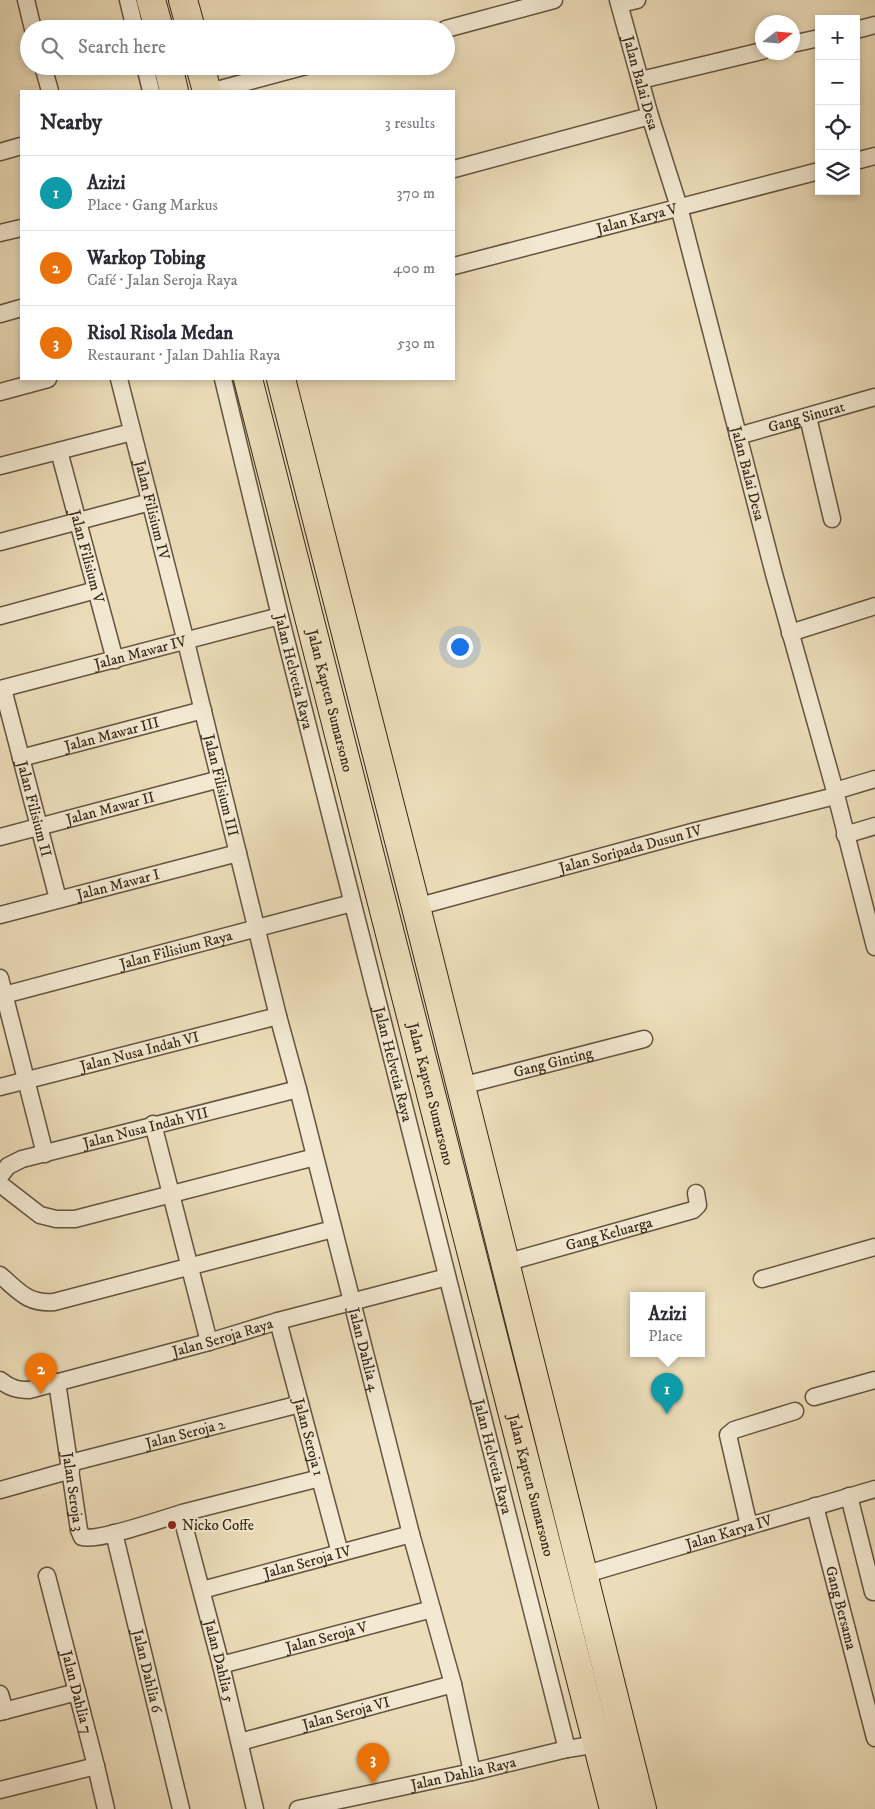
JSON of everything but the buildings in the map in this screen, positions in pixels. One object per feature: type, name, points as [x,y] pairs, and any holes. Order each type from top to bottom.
[{"type":"highway","points":[[151,0],[156,20]]},
{"type":"highway","points":[[183,0],[189,20]]},
{"type":"highway","points":[[170,75],[174,90]]},
{"type":"highway","points":[[203,75],[207,90]]},
{"type":"highway","name":"Jalan Kapten Sumarsono","points":[[248,380],[614,1809]]},
{"type":"highway","name":"Jalan Kapten Sumarsono","points":[[281,380],[377,756],[422,905],[461,1086],[642,1809]]},
{"type":"highway","points":[[346,764],[377,756]]},
{"type":"street","points":[[26,0],[31,20]]},
{"type":"street","points":[[128,0],[134,20]]},
{"type":"street","points":[[455,27],[554,0]]},
{"type":"street","points":[[619,2],[637,0]]},
{"type":"street","name":"Jalan Balai Desa","points":[[619,2],[650,116],[679,207],[790,633],[835,793],[875,947]]},
{"type":"street","points":[[860,29],[875,25]]},
{"type":"street","points":[[800,42],[815,39]]},
{"type":"street","points":[[641,80],[755,54]]},
{"type":"street","points":[[46,75],[50,90]]},
{"type":"street","points":[[147,75],[151,90]]},
{"type":"street","points":[[217,90],[273,75]]},
{"type":"street","points":[[455,169],[650,116]]},
{"type":"street","points":[[0,152],[20,146]]},
{"type":"street","points":[[860,161],[874,159]]},
{"type":"street","name":"Jalan Karya V","points":[[455,266],[815,172]]},
{"type":"street","points":[[0,233],[20,228]]},
{"type":"street","points":[[0,314],[20,308]]},
{"type":"street","points":[[0,392],[44,380]]},
{"type":"street","name":"Jalan Filisium IV","points":[[119,380],[186,642]]},
{"type":"street","name":"Jalan Helvetia Raya","points":[[223,380],[352,903],[567,1749]]},
{"type":"street","name":"Gang Sinurat","points":[[738,436],[875,397]]},
{"type":"street","points":[[808,417],[832,519]]},
{"type":"street","points":[[0,466],[132,432]]},
{"type":"street","name":"Jalan Filisium V","points":[[59,451],[115,660]]},
{"type":"street","points":[[0,542],[150,502]]},
{"type":"street","points":[[0,616],[96,590]]},
{"type":"street","points":[[790,633],[875,606]]},
{"type":"street","name":"Jalan Mawar IV","points":[[2,689],[280,616]]},
{"type":"street","name":"Jalan Filisium III","points":[[186,642],[257,928]]},
{"type":"street","name":"Jalan Filisium II","points":[[2,689],[58,899]]},
{"type":"street","name":"Jalan Mawar III","points":[[21,758],[203,710]]},
{"type":"street","name":"Jalan Mawar II","points":[[0,837],[220,779]]},
{"type":"street","name":"Jalan Soripada Dusun IV","points":[[422,905],[525,879],[835,793],[875,779]]},
{"type":"street","points":[[845,835],[875,826]]},
{"type":"street","name":"Jalan Mawar I","points":[[0,915],[238,853]]},
{"type":"street","name":"Jalan Filisium Raya","points":[[2,996],[352,903]]},
{"type":"street","name":"Jalan Dahlia 4","points":[[257,928],[411,1534],[452,1684],[472,1772]]},
{"type":"street","points":[[0,978],[2,996],[27,1080],[45,1154]]},
{"type":"street","name":"Jalan Nusa Indah VI","points":[[0,1087],[278,1016]]},
{"type":"street","name":"Gang Ginting","points":[[461,1086],[644,1039]]},
{"type":"street","name":"Jalan Nusa Indah VII","points":[[0,1176],[15,1161],[153,1124],[298,1089]]},
{"type":"street","points":[[153,1124],[209,1342]]},
{"type":"street","points":[[0,1184],[40,1215],[56,1219],[75,1219],[315,1156]]},
{"type":"street","name":"Gang Keluarga","points":[[505,1263],[693,1210],[698,1205],[696,1193]]},
{"type":"street","points":[[0,1275],[27,1298],[40,1303],[54,1302],[334,1229]]},
{"type":"street","points":[[762,1279],[875,1247]]},
{"type":"street","name":"Jalan Seroja Raya","points":[[0,1380],[16,1390],[29,1390],[209,1342],[278,1321],[447,1277]]},
{"type":"street","name":"Jalan Seroja 1","points":[[278,1321],[340,1553]]},
{"type":"street","points":[[814,1397],[875,1380]]},
{"type":"street","name":"Jalan Seroja 3","points":[[57,1382],[79,1530],[82,1537],[114,1533],[320,1478]]},
{"type":"street","name":"Jalan Seroja 2","points":[[0,1490],[70,1466],[300,1404]]},
{"type":"street","points":[[749,1526],[728,1435],[734,1430],[795,1411]]},
{"type":"street","name":"Jalan Karya IV","points":[[583,1575],[875,1489]]},
{"type":"street","points":[[849,1496],[873,1592]]},
{"type":"street","name":"Gang Bersama","points":[[815,1506],[875,1738]]},
{"type":"street","name":"Jalan Dahlia 5","points":[[181,1514],[221,1665],[255,1809]]},
{"type":"street","name":"Jalan Dahlia 6","points":[[114,1533],[181,1809]]},
{"type":"street","name":"Jalan Seroja IV","points":[[202,1590],[411,1534]]},
{"type":"street","name":"Jalan Dahlia 7","points":[[47,1576],[78,1692],[106,1809]]},
{"type":"street","name":"Jalan Seroja V","points":[[221,1665],[432,1609]]},
{"type":"street","name":"Jalan Seroja VI","points":[[240,1742],[452,1684]]},
{"type":"street","points":[[0,1694],[2,1711],[78,1692]]},
{"type":"street","name":"Jalan Dahlia Raya","points":[[298,1809],[472,1772],[567,1749],[598,1744]]},
{"type":"street","points":[[0,1790],[96,1766]]},
{"type":"place","name":"Warkop Tobing","points":[[41,1394]]},
{"type":"place","name":"Azizi","points":[[667,1414]]},
{"type":"place","name":"Nicko Coffe","points":[[172,1525]]},
{"type":"place","name":"Risol Risola Medan","points":[[373,1784]]}]
